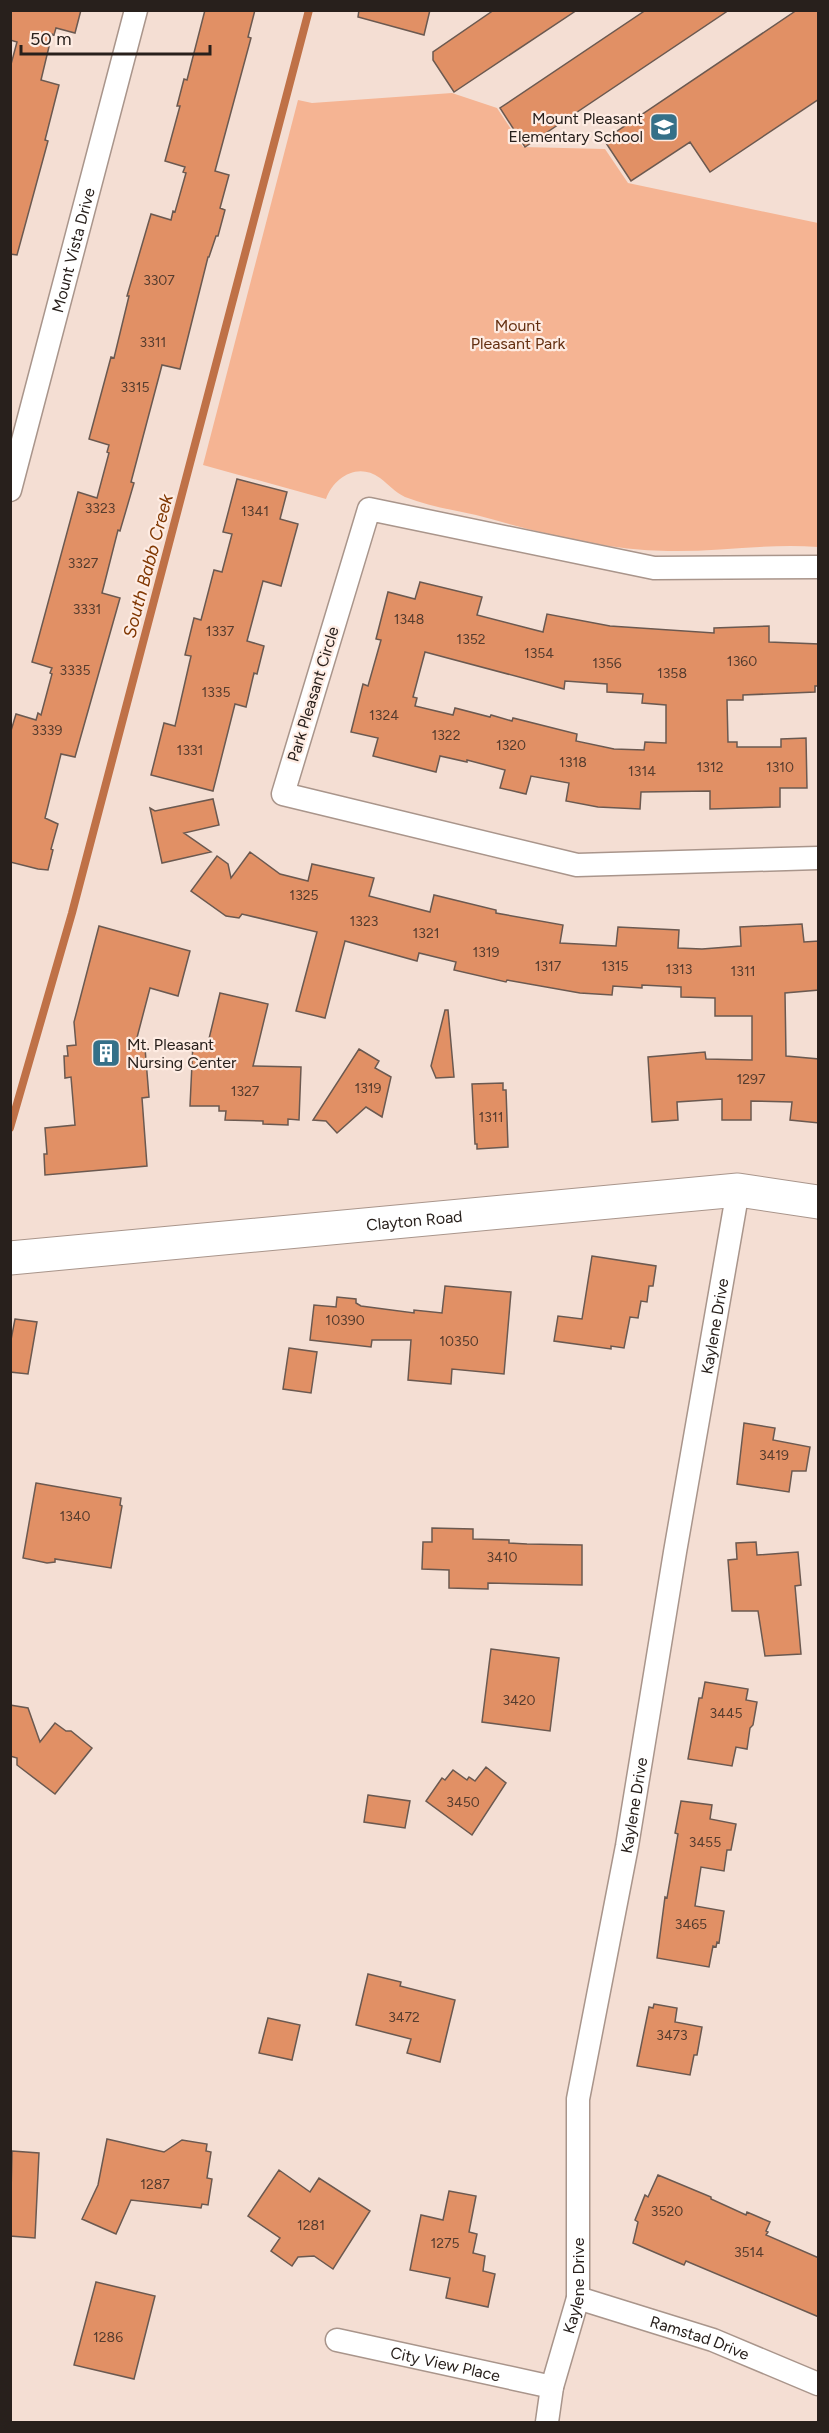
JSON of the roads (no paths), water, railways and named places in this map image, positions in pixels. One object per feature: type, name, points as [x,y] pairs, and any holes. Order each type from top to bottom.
[{"type":"street","name":"Mount Vista Drive","points":[[10,490],[136,10]]},
{"type":"street","name":"Park Pleasant Circle","points":[[819,567],[654,568],[369,509],[283,794],[577,866],[819,858]]},
{"type":"street","name":"Clayton Road","points":[[10,1258],[738,1190],[819,1202]]},
{"type":"street","name":"Kaylene Drive","points":[[548,2422],[552,2387],[578,2298],[578,2099],[627,1846],[738,1190]]},
{"type":"street","name":"Ramstad Drive","points":[[578,2298],[713,2340],[819,2384]]},
{"type":"street","name":"City View Place","points":[[338,2340],[552,2387]]},
{"type":"waterway","name":"South Babb Creek","points":[[10,1128],[72,913],[309,10]]},
{"type":"place","name":"Mount Pleasant Elementary School","points":[[664,127]]},
{"type":"place","name":"Mt. Pleasant Nursing Center","points":[[106,1053]]},
{"type":"park label","name":"Mount Pleasant Park","points":[[518,334]]}]
